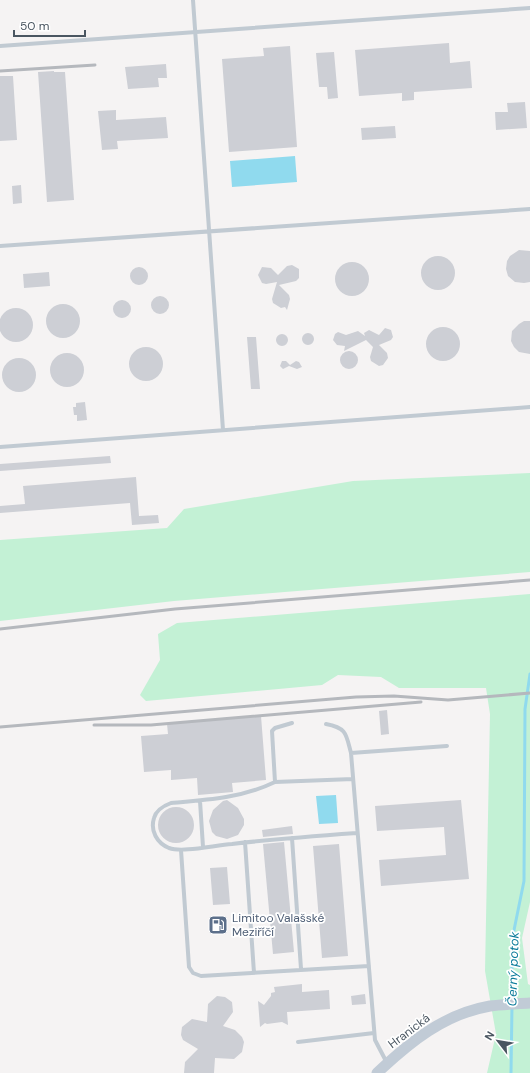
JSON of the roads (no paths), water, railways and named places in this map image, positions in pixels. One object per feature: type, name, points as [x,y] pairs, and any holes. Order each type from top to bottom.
[{"type":"street","name":"Hranická","points":[[377,1073],[438,1024],[469,1012],[505,1005],[530,1003]]},
{"type":"lane","points":[[193,0],[223,430]]},
{"type":"lane","points":[[0,46],[530,8]]},
{"type":"lane","points":[[0,246],[209,230],[530,209]]},
{"type":"lane","points":[[0,446],[530,407]]},
{"type":"lane","points":[[275,782],[272,731],[275,728],[292,723]]},
{"type":"lane","points":[[326,724],[337,726],[344,731],[351,753],[374,1033],[375,1040],[387,1064]]},
{"type":"lane","points":[[351,753],[447,746]]},
{"type":"lane","points":[[353,778],[275,782],[261,789],[231,797],[200,801],[171,802],[163,805],[154,817],[152,824],[157,839],[169,848],[181,850],[244,842],[357,833]]},
{"type":"lane","points":[[200,801],[203,847]]},
{"type":"lane","points":[[292,838],[301,969]]},
{"type":"lane","points":[[244,842],[254,973]]},
{"type":"lane","points":[[181,850],[190,970],[201,976],[369,966]]},
{"type":"lane","points":[[298,1042],[374,1033]]},
{"type":"water","points":[[295,156],[297,182],[232,187],[230,161]]},
{"type":"water","points":[[336,795],[338,823],[319,824],[316,796]]},
{"type":"waterway","name":"Černý potok","points":[[512,1001],[512,940],[524,881],[525,709],[530,674]]},
{"type":"waterway","name":"Černý potok","points":[[511,1073],[512,1006]]},
{"type":"railway","points":[[0,71],[95,65]]},
{"type":"railway","points":[[0,629],[175,609],[530,580]]},
{"type":"railway","points":[[0,727],[356,697],[394,696],[448,700],[530,693]]},
{"type":"railway","points":[[94,725],[151,725],[421,702]]},
{"type":"place","name":"Limitoo Valašské Meziříčí","points":[[218,925]]}]
